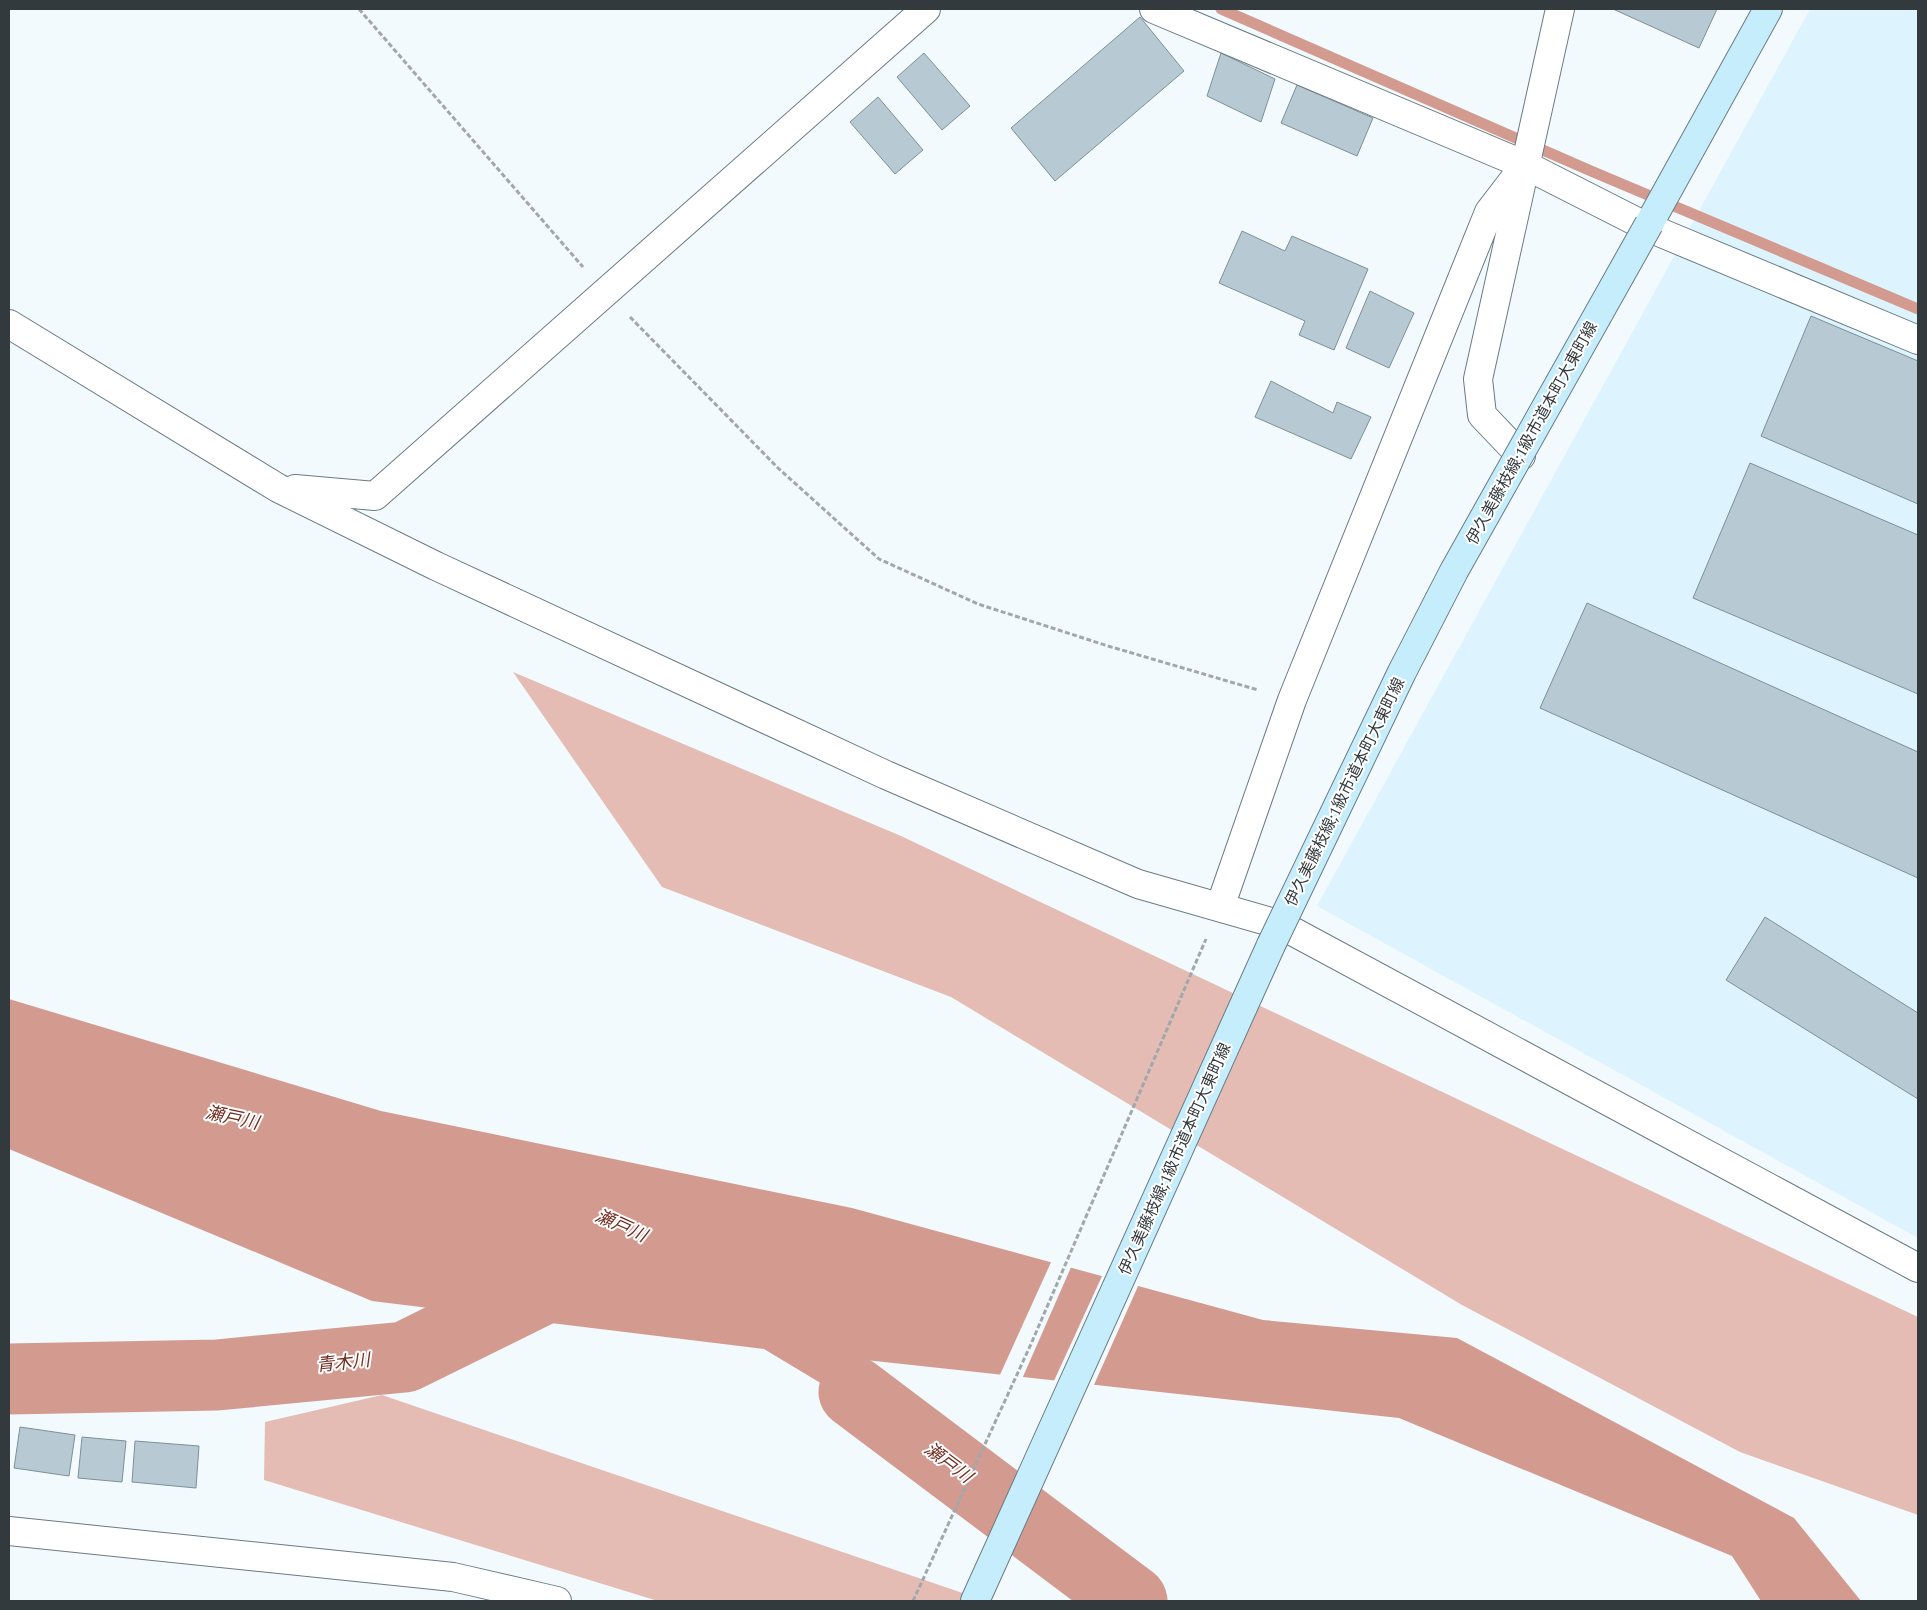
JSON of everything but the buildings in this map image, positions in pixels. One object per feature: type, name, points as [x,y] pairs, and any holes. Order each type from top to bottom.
[{"type":"main road","name":"伊久美藤枝線;1級市道本町大東町線","points":[[976,1601],[1281,925],[1441,596],[1521,456],[1768,9]]},
{"type":"street","points":[[278,488],[375,496],[926,9]]},
{"type":"street","points":[[1154,9],[1525,166],[1647,227],[1918,340]]},
{"type":"street","points":[[1521,456],[1482,415],[1478,380],[1560,9]]},
{"type":"street","points":[[1220,907],[1292,700],[1489,212],[1525,166]]},
{"type":"street","points":[[9,324],[278,488],[436,566],[886,775],[1138,884],[1281,925],[1918,1268]]},
{"type":"street","points":[[9,1531],[452,1578],[557,1601]]},
{"type":"path","points":[[359,9],[605,292],[778,468],[880,559],[978,604],[1108,646],[1292,700]]},
{"type":"path","points":[[913,1601],[1031,1344],[1220,907]]},
{"type":"shaded area","points":[[1810,9],[1918,9],[1918,1238],[1317,906]]},
{"type":"shaded area","points":[[513,672],[901,836],[1918,1317],[1918,1515],[1740,1452],[1462,1305],[951,997],[662,887]]},
{"type":"shaded area","points":[[382,1395],[986,1601],[658,1601],[264,1480],[265,1422]]},
{"type":"water","points":[[9,999],[381,1111],[852,1208],[1263,1320],[1457,1338],[1794,1518],[1861,1601],[1761,1601],[1732,1556],[1399,1418],[847,1358],[942,1424],[932,1450],[764,1349],[372,1301],[9,1149]]},
{"type":"water","points":[[1037,1505],[1155,1601],[1094,1601],[1031,1525]]},
{"type":"pier","points":[[1052,1260],[1072,1265],[1022,1379],[999,1377]]},
{"type":"pier","points":[[1103,1274],[1139,1284],[1093,1387],[1053,1383]]},
{"type":"waterway","points":[[1221,9],[1591,171],[1918,309]]},
{"type":"waterway","name":"青木川","points":[[9,1379],[217,1375],[405,1357],[579,1271]]},
{"type":"waterway","name":"瀬戸川","points":[[854,1392],[1132,1601]]}]
